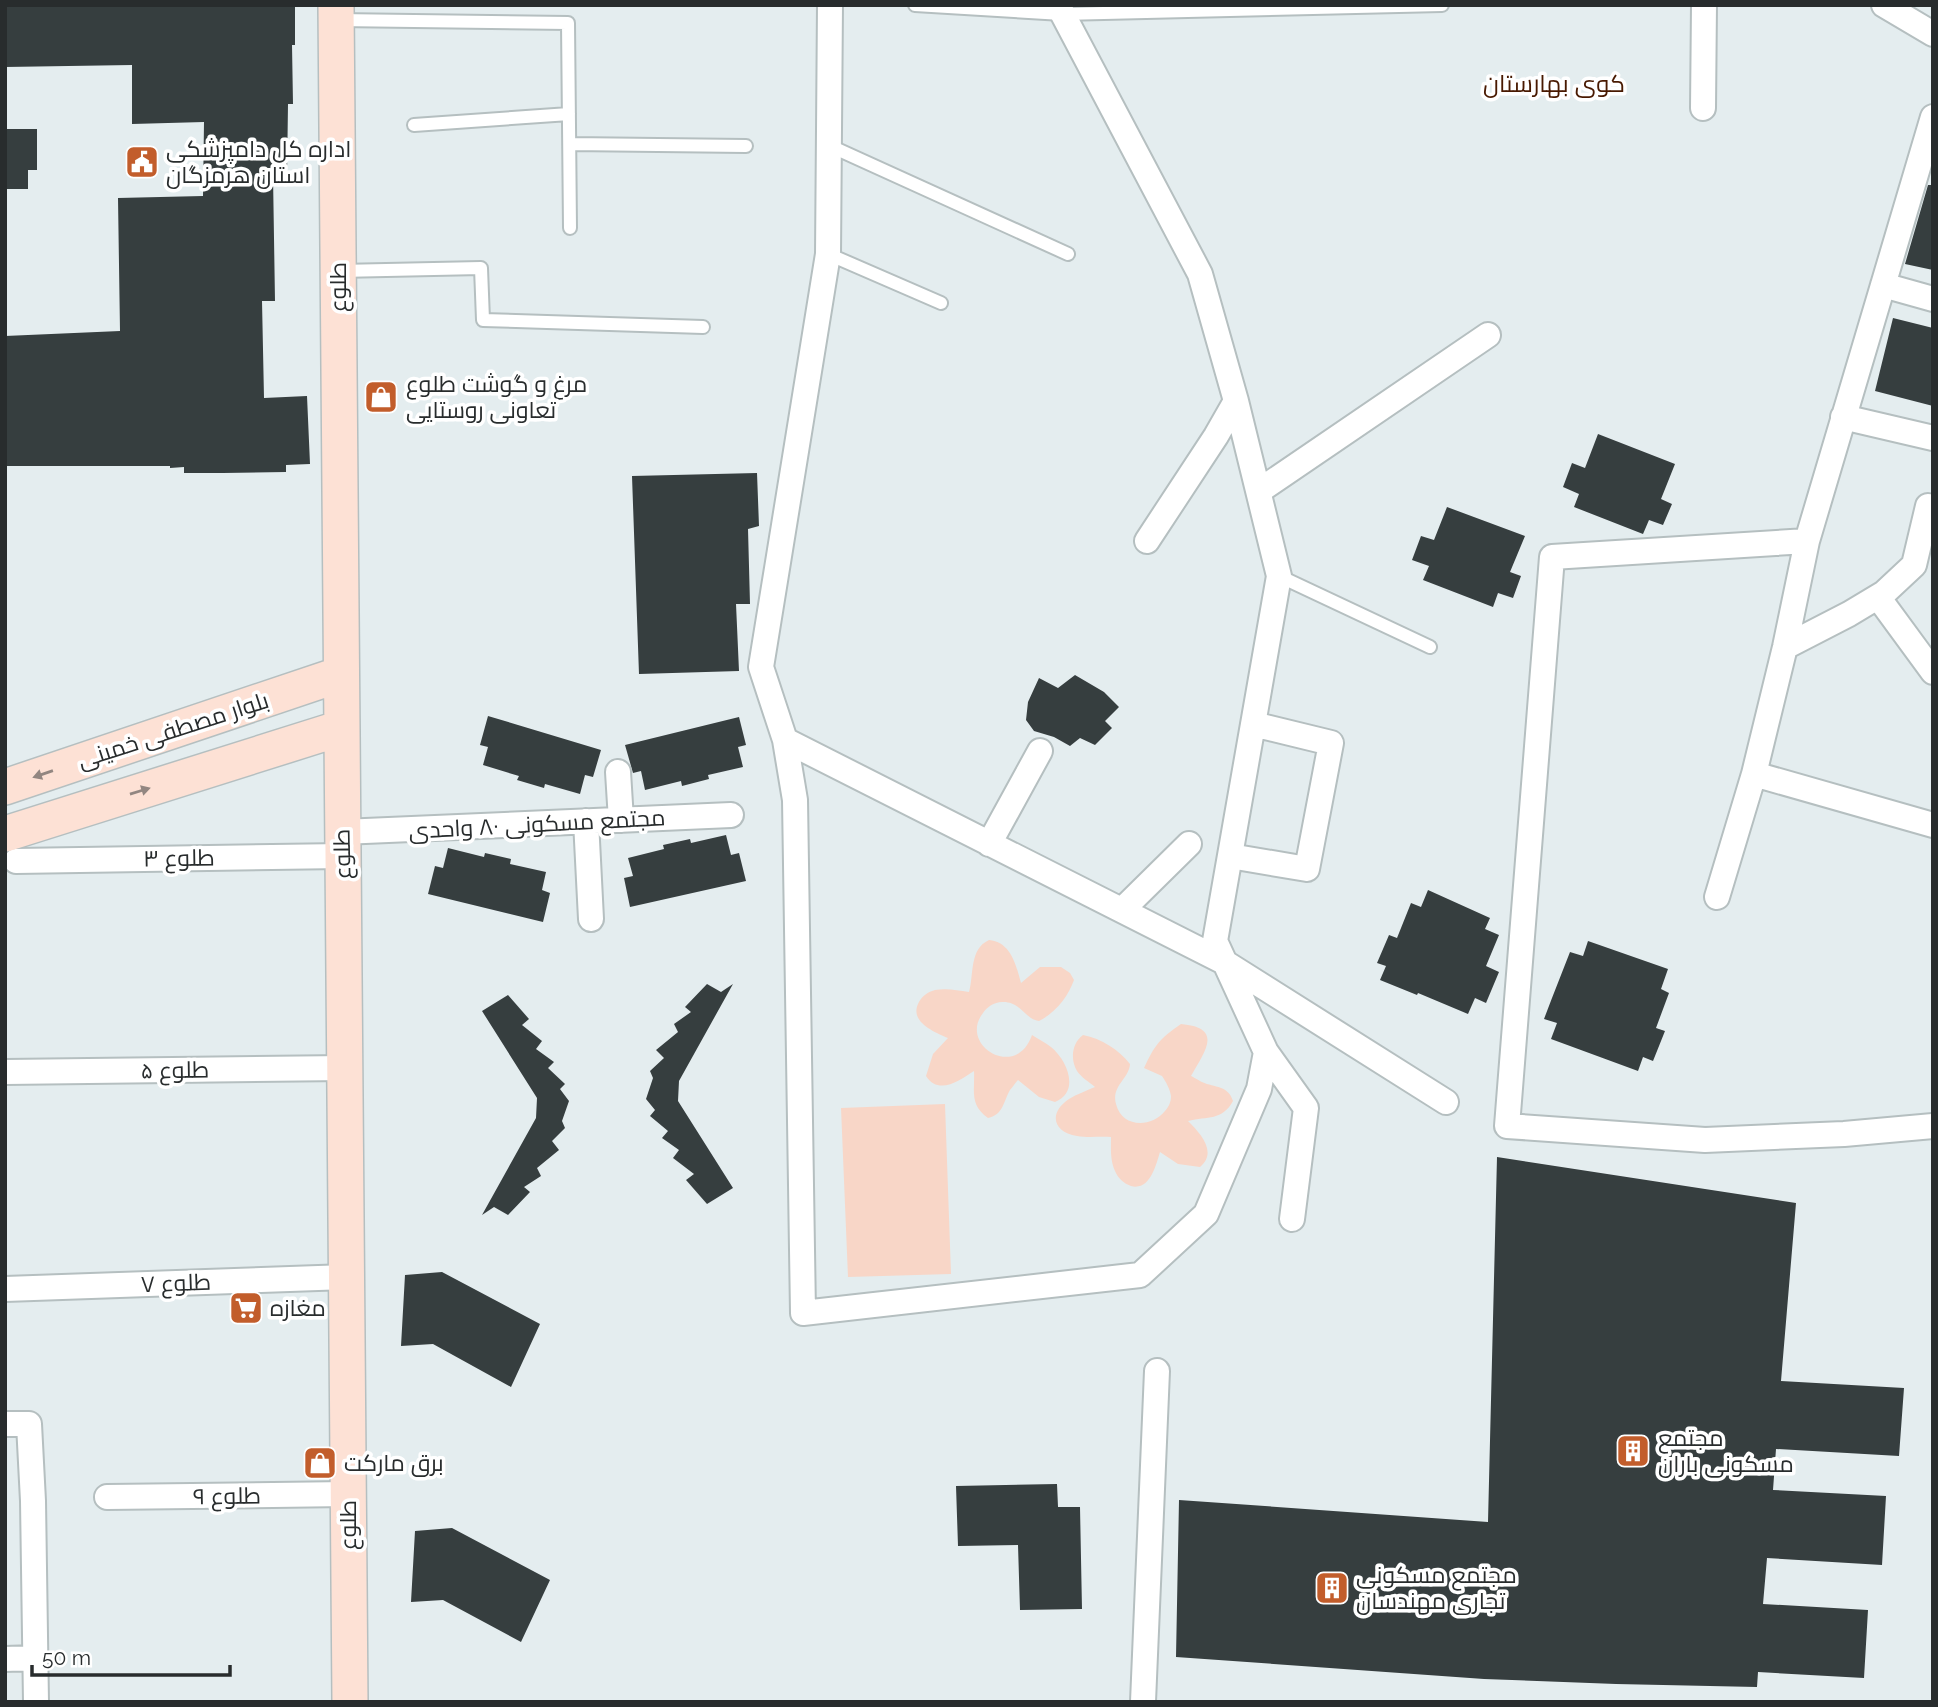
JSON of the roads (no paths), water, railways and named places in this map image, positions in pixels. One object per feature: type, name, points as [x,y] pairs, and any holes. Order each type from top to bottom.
[{"type":"street","points":[[830,5],[828,254],[761,667],[785,740],[795,800],[803,1313],[1140,1275],[1206,1214],[1259,1089],[1266,1052]]},
{"type":"street","points":[[1703,108],[1704,5]]},
{"type":"street","points":[[1896,9],[1933,34]]},
{"type":"street","points":[[1060,10],[1200,274],[1237,401],[1279,576],[1215,941],[1266,1052],[1306,1108],[1292,1219]]},
{"type":"street","name":"طلوع","points":[[336,13],[350,1702]]},
{"type":"street","points":[[1717,897],[1754,774],[1807,541],[1883,285],[1927,157],[1933,117]]},
{"type":"street","points":[[1883,285],[1933,299]]},
{"type":"street","points":[[1259,491],[1488,335]]},
{"type":"street","points":[[1147,541],[1237,401]]},
{"type":"street","points":[[1843,417],[1933,438]]},
{"type":"street","points":[[1785,647],[1878,597],[1914,565],[1928,506]]},
{"type":"street","points":[[1807,541],[1552,557],[1507,1126],[1705,1140],[1844,1134],[1933,1126]]},
{"type":"street","points":[[1878,597],[1933,672]]},
{"type":"street","name":"بلوار مصطفی خمینی","points":[[5,786],[341,674]]},
{"type":"street","points":[[1230,856],[1307,869],[1331,743],[1253,724]]},
{"type":"street","name":"بلوار مصطفی خمینی","points":[[10,847],[94,806],[341,728]]},
{"type":"street","points":[[785,740],[1224,962],[1446,1102]]},
{"type":"street","points":[[989,844],[1040,751]]},
{"type":"street","points":[[80,761],[94,806]]},
{"type":"street","points":[[618,772],[621,820]]},
{"type":"street","points":[[1754,774],[1933,825]]},
{"type":"street","name":"مجتمع مسکونی ۸۰ واحدی","points":[[342,844],[586,821],[731,815]]},
{"type":"street","points":[[586,821],[591,919]]},
{"type":"street","name":"طلوع ۳","points":[[10,847],[342,844]]},
{"type":"street","points":[[1122,910],[1189,844]]},
{"type":"street","name":"طلوع ۵","points":[[5,1072],[345,1068]]},
{"type":"street","name":"طلوع ۷","points":[[5,1289],[347,1277]]},
{"type":"street","points":[[1143,1702],[1157,1371]]},
{"type":"street","points":[[5,1424],[29,1424],[36,1702]]},
{"type":"street","name":"طلوع ۹","points":[[107,1497],[348,1494]]},
{"type":"street","points":[[5,1658],[35,1658]]},
{"type":"lane","points":[[915,5],[1060,10],[1441,5]]},
{"type":"lane","points":[[336,13],[568,23],[570,228]]},
{"type":"lane","points":[[414,125],[569,114]]},
{"type":"lane","points":[[569,144],[746,146]]},
{"type":"lane","points":[[828,145],[1068,254]]},
{"type":"lane","points":[[828,254],[941,303]]},
{"type":"lane","points":[[338,271],[481,268],[483,320],[703,327]]},
{"type":"lane","points":[[1279,576],[1430,647]]},
{"type":"place","name":"اداره کل دامپزشکی استان هرمزگان","points":[[142,162]]},
{"type":"place","name":"مرغ و گوشت طلوع تعاونی روستایی","points":[[381,397]]},
{"type":"place","name":"مغازه","points":[[246,1308]]},
{"type":"place","name":"مجتمع مسکونی باران","points":[[1633,1451]]},
{"type":"place","name":"برق مارکت","points":[[320,1463]]},
{"type":"place","name":"مجتمع مسکونی تجاری مهندسان","points":[[1332,1588]]},
{"type":"district","name":"کوی بهارستان","points":[[1554,84]]}]
